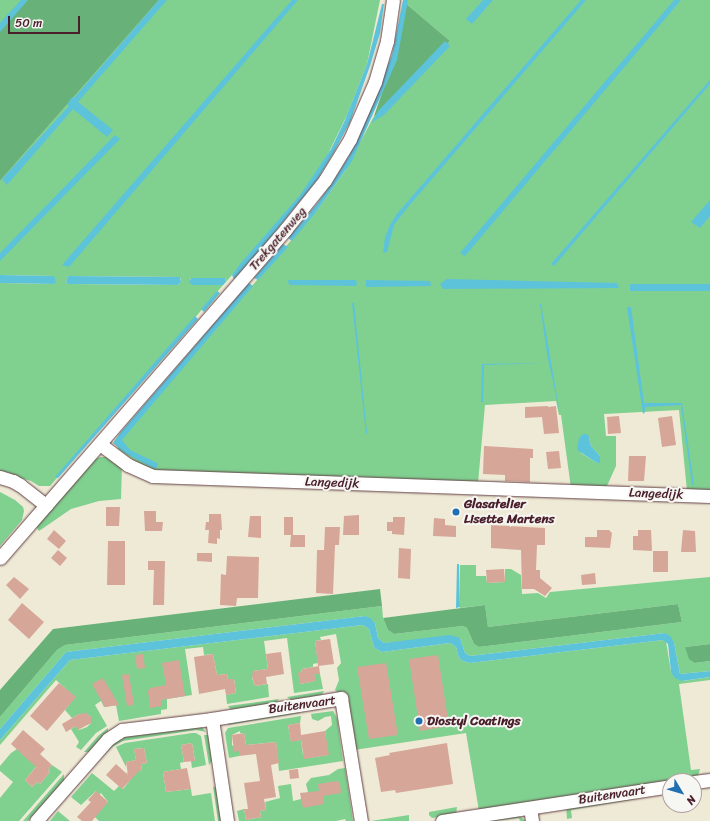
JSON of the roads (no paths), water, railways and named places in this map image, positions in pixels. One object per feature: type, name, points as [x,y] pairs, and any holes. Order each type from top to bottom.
[{"type":"street","name":"Trekgatenweg","points":[[100,444],[307,206],[325,180],[350,139],[370,94],[386,42],[393,0]]},
{"type":"street","name":"Langedijk","points":[[100,444],[128,465],[146,474],[160,476],[710,496]]},
{"type":"street","points":[[0,558],[100,444]]},
{"type":"street","points":[[0,477],[20,485],[46,505]]},
{"type":"street","name":"Buitenvaart","points":[[36,821],[108,739],[122,730],[212,719],[341,698],[361,821]]},
{"type":"street","points":[[212,719],[227,821]]},
{"type":"street","name":"Buitenvaart","points":[[442,821],[662,787]]},
{"type":"street","points":[[530,808],[532,821]]},
{"type":"water","points":[[21,0],[28,0],[0,32],[0,23]]},
{"type":"water","points":[[159,0],[167,0],[78,102],[113,130],[107,137],[73,109],[7,185],[2,179],[69,106],[67,105],[72,97],[74,98]]},
{"type":"water","points":[[292,0],[298,0],[69,267],[62,265]]},
{"type":"water","points":[[403,0],[408,0],[397,60],[352,161],[316,212],[292,241],[288,238],[316,205],[332,183],[349,156],[358,138],[392,55]]},
{"type":"water","points":[[483,0],[493,0],[472,24],[466,19]]},
{"type":"water","points":[[581,0],[586,0],[408,207],[394,225],[387,252],[383,253],[385,237],[396,215]]},
{"type":"water","points":[[674,0],[681,0],[465,256],[460,253]]},
{"type":"water","points":[[382,4],[384,4],[380,33],[370,66],[350,122],[334,152],[317,180],[266,243],[234,279],[232,275],[240,264],[300,195],[331,149],[345,120],[367,64]]},
{"type":"water","points":[[445,41],[450,46],[384,115],[371,123],[379,110]]},
{"type":"water","points":[[710,80],[710,84],[554,266],[551,264]]},
{"type":"water","points":[[115,135],[120,139],[0,261],[0,253]]},
{"type":"water","points":[[710,200],[710,216],[700,228],[691,222]]},
{"type":"water","points":[[283,244],[288,247],[258,280],[254,278]]},
{"type":"water","points":[[0,275],[54,276],[56,282],[54,284],[0,283]]},
{"type":"water","points":[[68,276],[180,277],[181,282],[178,285],[68,284],[66,282]]},
{"type":"water","points":[[191,278],[225,278],[226,282],[223,285],[192,285],[189,282]]},
{"type":"water","points":[[447,279],[617,283],[619,288],[443,289],[440,284]]},
{"type":"water","points":[[288,280],[356,280],[357,283],[356,286],[289,285]]},
{"type":"water","points":[[366,280],[430,281],[431,286],[366,287]]},
{"type":"water","points":[[249,283],[253,286],[122,440],[130,450],[157,463],[158,466],[155,469],[125,453],[113,443],[120,433]]},
{"type":"water","points":[[630,284],[710,284],[710,291],[630,291]]},
{"type":"water","points":[[217,291],[220,293],[204,312],[201,309]]},
{"type":"water","points":[[352,303],[354,303],[366,434]]},
{"type":"water","points":[[541,304],[560,414],[547,354]]},
{"type":"water","points":[[627,307],[631,307],[644,403],[682,403],[694,485],[692,485],[681,405],[645,407],[645,412],[643,414]]},
{"type":"water","points":[[195,316],[198,319],[58,478],[55,477]]},
{"type":"water","points":[[546,363],[484,365],[483,402],[481,402],[482,364]]},
{"type":"water","points":[[583,434],[587,434],[589,437],[591,446],[600,456],[600,463],[597,463],[577,450],[579,438]]},
{"type":"water","points":[[457,564],[459,564],[460,607],[456,608]]},
{"type":"water","points":[[365,616],[370,618],[375,623],[378,638],[384,643],[450,635],[460,638],[465,653],[470,656],[665,633],[670,636],[674,642],[680,674],[710,671],[710,677],[682,681],[675,678],[671,672],[668,644],[663,640],[470,663],[459,658],[456,647],[450,643],[382,652],[374,647],[369,629],[363,625],[70,660],[0,740],[0,729],[66,652]]},
{"type":"place","name":"Glasatelier Lisette Martens","points":[[456,512]]},
{"type":"place","name":"Diostyl Coatings","points":[[419,721]]}]
